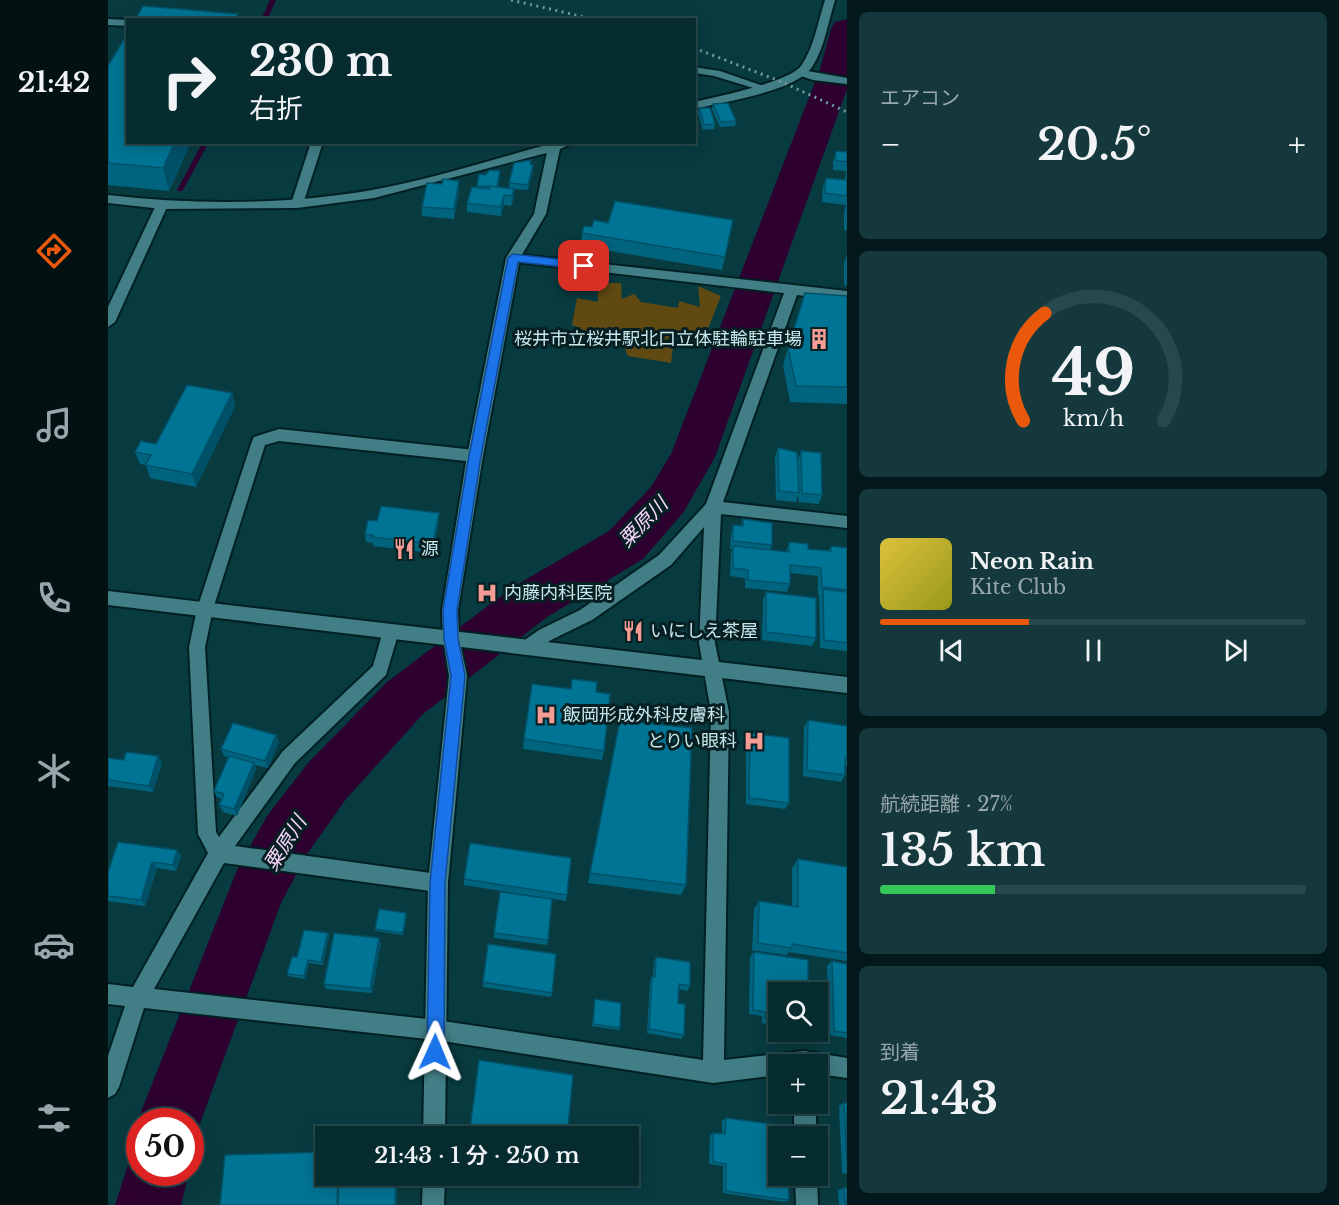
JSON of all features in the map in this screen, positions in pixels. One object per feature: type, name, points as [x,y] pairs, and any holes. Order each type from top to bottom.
[{"type":"street","points":[[696,105],[795,78],[802,73],[809,62],[830,0]]},
{"type":"street","points":[[108,22],[126,23]]},
{"type":"street","points":[[696,70],[716,73],[759,87]]},
{"type":"street","points":[[802,73],[813,77],[847,81]]},
{"type":"street","points":[[297,204],[316,144]]},
{"type":"street","points":[[108,199],[162,204],[297,204],[374,194],[559,144]]},
{"type":"street","points":[[434,1126],[438,883],[451,728],[458,676],[451,638],[450,610],[475,456],[513,258],[540,214],[559,144]]},
{"type":"street","points":[[108,322],[162,204]]},
{"type":"street","points":[[513,258],[847,296]]},
{"type":"street","points":[[713,1072],[720,712],[707,643],[712,507],[792,290]]},
{"type":"street","points":[[438,883],[219,853],[207,834],[197,647],[205,609],[259,441],[279,435],[475,456]]},
{"type":"street","points":[[712,507],[847,522]]},
{"type":"street","points":[[528,646],[586,615],[665,560],[712,507]]},
{"type":"street","points":[[108,598],[847,685]]},
{"type":"street","points":[[108,1087],[147,998],[219,853],[289,757],[380,670],[391,631]]},
{"type":"street","points":[[108,994],[436,1030],[713,1072],[768,1067]]},
{"type":"street","points":[[828,1066],[847,1068]]},
{"type":"street","points":[[433,1205],[434,1186]]},
{"type":"street","points":[[806,1186],[807,1205]]},
{"type":"shaded area","points":[[598,283],[621,283],[622,299],[634,294],[641,302],[678,308],[679,301],[700,307],[698,286],[721,296],[703,341],[674,335],[659,344],[673,347],[671,363],[628,356],[624,347],[572,325],[577,298],[598,302]]},
{"type":"building","points":[[143,6],[238,14],[236,18],[136,18]]},
{"type":"building","points":[[126,35],[126,144],[174,144],[163,168],[108,163],[108,66]]},
{"type":"building","points":[[728,103],[736,121],[721,122],[713,104]]},
{"type":"building","points":[[699,108],[710,108],[715,124],[704,125]]},
{"type":"building","points":[[836,151],[847,152],[847,162],[835,160]]},
{"type":"building","points":[[531,160],[530,164],[533,165],[528,185],[509,183],[514,163]]},
{"type":"building","points":[[490,170],[500,171],[497,187],[477,186],[479,174],[485,175]]},
{"type":"building","points":[[826,178],[847,180],[847,196],[825,193]]},
{"type":"building","points":[[443,179],[459,181],[454,209],[422,207],[427,183],[442,184]]},
{"type":"building","points":[[490,186],[514,189],[512,196],[504,195],[501,207],[467,203],[472,187],[490,189]]},
{"type":"building","points":[[615,201],[733,220],[725,257],[582,233],[584,226],[592,227],[594,220],[608,223]]},
{"type":"building","name":"桜井市立桜井駅北口立体駐輪駐車場","points":[[805,293],[847,296],[847,387],[796,386],[788,348]]},
{"type":"building","points":[[187,385],[232,393],[192,474],[145,465],[151,455],[135,452],[141,441],[156,444]]},
{"type":"building","points":[[778,448],[797,452],[799,493],[779,491]]},
{"type":"building","points":[[801,451],[821,453],[822,495],[802,493]]},
{"type":"building","points":[[381,506],[439,513],[433,544],[372,537],[373,535],[365,534],[368,520],[377,521]]},
{"type":"building","points":[[743,519],[772,523],[772,545],[733,541],[733,525],[743,526]]},
{"type":"building","points":[[789,542],[808,544],[808,549],[831,551],[831,546],[847,548],[847,590],[822,587],[821,568],[790,565],[790,584],[748,580],[748,570],[733,568],[733,546],[789,552]]},
{"type":"building","points":[[823,589],[847,592],[847,643],[824,640]]},
{"type":"building","points":[[766,592],[816,598],[816,638],[766,632]]},
{"type":"building","points":[[572,679],[597,682],[596,692],[610,694],[604,751],[524,739],[532,684],[571,689]]},
{"type":"building","points":[[620,720],[692,728],[686,885],[590,873]]},
{"type":"building","points":[[808,720],[847,726],[845,775],[807,770]]},
{"type":"building","points":[[233,723],[276,735],[265,761],[221,749]]},
{"type":"building","points":[[750,733],[789,738],[789,803],[749,798]]},
{"type":"building","points":[[126,752],[158,756],[149,786],[108,780],[108,758],[124,760]]},
{"type":"building","points":[[229,756],[254,763],[234,809],[219,805],[224,794],[214,791]]},
{"type":"building","points":[[118,842],[177,850],[173,865],[152,862],[141,900],[108,896],[108,872]]},
{"type":"building","points":[[470,843],[571,858],[567,895],[464,879]]},
{"type":"building","points":[[798,859],[847,867],[847,953],[792,944],[792,948],[758,943],[759,901],[798,907]]},
{"type":"building","points":[[500,892],[552,899],[548,940],[494,933]]},
{"type":"building","points":[[379,909],[406,913],[403,933],[375,929]]},
{"type":"building","points":[[304,930],[328,933],[321,962],[308,960],[304,976],[287,974],[292,957],[297,957]]},
{"type":"building","points":[[334,933],[379,938],[370,989],[324,984]]},
{"type":"building","points":[[488,944],[556,954],[552,993],[483,982]]},
{"type":"building","points":[[754,952],[808,960],[808,982],[768,982],[768,1019],[765,1019],[765,1012],[753,1010]]},
{"type":"building","points":[[656,957],[690,962],[690,986],[679,984],[678,1003],[685,1004],[684,1035],[649,1029],[652,976],[655,977]]},
{"type":"building","points":[[832,961],[847,964],[847,1033],[834,1031]]},
{"type":"building","points":[[595,999],[621,1003],[620,1028],[593,1024]]},
{"type":"building","points":[[479,1060],[573,1075],[568,1126],[470,1126]]},
{"type":"building","points":[[844,1103],[847,1103],[847,1160]]},
{"type":"building","points":[[726,1118],[787,1126],[768,1126],[768,1186],[788,1186],[789,1200],[726,1191],[726,1164],[713,1162],[713,1133],[725,1134]]},
{"type":"building","points":[[315,1152],[315,1186],[338,1186],[337,1205],[220,1205],[225,1155]]},
{"type":"building","points":[[339,1186],[396,1186],[395,1205],[338,1205]]},
{"type":"building","points":[[844,1188],[847,1188],[847,1205],[845,1205]]},
{"type":"waterway","points":[[265,18],[273,0]]},
{"type":"waterway","name":"粟原川","points":[[174,1108],[257,890],[287,835],[327,781],[405,698],[530,602],[626,545],[667,500],[692,457],[837,69],[847,29]]},
{"type":"waterway","points":[[180,190],[205,144]]},
{"type":"waterway","name":"粟原川","points":[[148,1205],[153,1186]]},
{"type":"railway","points":[[511,0],[588,18]]},
{"type":"railway","points":[[696,49],[782,82],[847,112]]},
{"type":"place","name":"桜井市立桜井駅北口立体駐輪駐車場","points":[[819,339]]},
{"type":"place","name":"源","points":[[404,549]]},
{"type":"place","name":"内藤内科医院","points":[[487,593]]},
{"type":"place","name":"いにしえ茶屋","points":[[633,631]]},
{"type":"place","name":"飯岡形成外科皮膚科","points":[[546,715]]},
{"type":"place","name":"とりい眼科","points":[[754,741]]},
{"type":"route","points":[[435,1052],[438,883],[451,728],[458,676],[451,638],[450,610],[475,456],[513,258],[584,266]]}]
